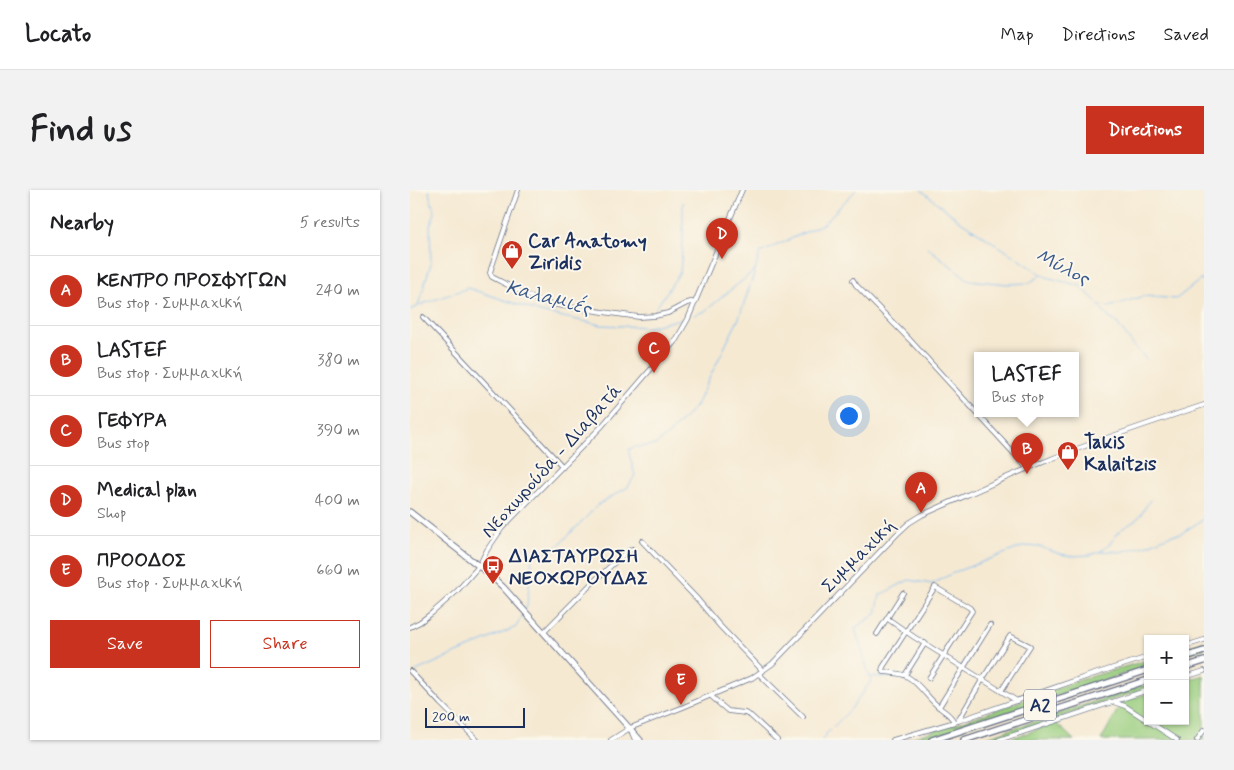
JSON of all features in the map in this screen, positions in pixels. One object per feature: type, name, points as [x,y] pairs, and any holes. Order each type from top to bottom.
[{"type":"highway","points":[[1189,656],[1204,651]]},
{"type":"highway","points":[[1189,667],[1204,661]]},
{"type":"highway","name":"Α2","points":[[932,740],[1144,671]]},
{"type":"highway","name":"Α2","points":[[964,740],[1144,681]]},
{"type":"main road","points":[[410,512],[503,587],[639,740]]},
{"type":"street","points":[[518,190],[491,269],[492,277],[549,304],[639,317],[668,313],[687,302],[695,303]]},
{"type":"street","name":"Νεοχωρούδα - Διαβατά","points":[[410,626],[420,622],[445,602],[479,566],[502,528],[602,426],[671,346],[684,327],[695,303],[742,190]]},
{"type":"street","points":[[853,280],[974,410]]},
{"type":"street","points":[[422,317],[563,466]]},
{"type":"street","name":"Συμμαχική","points":[[612,740],[630,728],[711,696],[759,674],[772,664],[909,523],[1028,469],[1126,430],[1204,405]]},
{"type":"street","points":[[980,417],[1028,469]]},
{"type":"street","points":[[642,540],[719,625],[764,670]]},
{"type":"street","points":[[544,632],[594,581],[632,549]]},
{"type":"street","points":[[930,678],[972,611],[935,587],[882,668],[884,672],[909,678],[931,701],[956,721]]},
{"type":"street","points":[[878,634],[904,593]]},
{"type":"street","points":[[888,619],[1017,701]]},
{"type":"street","points":[[939,707],[990,625]]},
{"type":"street","points":[[956,721],[1010,636],[1030,646],[1001,691]]},
{"type":"street","points":[[1189,645],[1204,640]]},
{"type":"street","points":[[905,676],[925,643]]},
{"type":"street","points":[[893,740],[1144,658]]},
{"type":"street","points":[[410,671],[476,740]]},
{"type":"street","points":[[1189,676],[1204,671]]},
{"type":"street","points":[[759,674],[803,717]]},
{"type":"street","points":[[999,740],[1144,691]]},
{"type":"street","points":[[711,696],[728,711],[752,716],[777,740]]},
{"type":"street","points":[[1113,702],[1125,706],[1144,718]]},
{"type":"street","points":[[1154,725],[1177,740]]},
{"type":"street","points":[[1197,740],[1204,730]]},
{"type":"green space","points":[[1204,642],[1204,648],[1189,653],[1189,647]]},
{"type":"green space","points":[[1144,661],[1144,667],[923,740],[905,740],[979,716],[1083,679]]},
{"type":"green space","points":[[1204,675],[1204,740],[1101,740],[1122,702],[1144,694],[1144,725],[1189,725],[1189,680]]},
{"type":"green space","points":[[1144,685],[1144,689],[992,740],[978,740]]},
{"type":"green space","points":[[1056,723],[1074,740],[1006,740]]},
{"type":"waterway","points":[[418,306],[431,263],[430,225],[435,213],[429,190]]},
{"type":"waterway","points":[[525,610],[532,557],[554,550],[599,504],[628,487],[635,475],[629,449],[655,445],[669,434],[695,407],[739,318],[760,253],[823,224],[856,190]]},
{"type":"waterway","name":"Μύλος","points":[[921,190],[959,220],[1046,277],[1081,286],[1098,304],[1109,307],[1144,296],[1176,299],[1200,280],[1204,280]]},
{"type":"waterway","points":[[656,308],[680,272],[683,241],[683,202]]},
{"type":"waterway","points":[[927,247],[969,280],[1008,284],[1029,283],[1043,274]]},
{"type":"waterway","name":"Καλαμιές","points":[[694,315],[705,311],[754,271]]},
{"type":"waterway","name":"Καλαμιές","points":[[410,310],[468,288],[540,312],[601,325],[648,327],[685,318]]},
{"type":"waterway","points":[[1099,305],[1109,318],[1116,322],[1146,359]]},
{"type":"waterway","points":[[822,740],[851,709],[871,681],[855,628],[876,614],[880,595],[909,580],[932,584],[955,572],[1025,546],[1040,547],[1071,556],[1090,555],[1099,552],[1108,546],[1120,530],[1140,516],[1150,500]]},
{"type":"waterway","points":[[1100,552],[1120,552],[1148,545],[1171,535],[1180,534],[1204,519]]},
{"type":"waterway","points":[[416,671],[516,627],[522,616]]},
{"type":"waterway","points":[[869,677],[899,677],[907,680]]},
{"type":"place","name":"Medical plan","points":[[722,259]]},
{"type":"place","name":"Car Anatomy Ziridis","points":[[512,270]]},
{"type":"place","name":"ΓΕΦΥΡΑ","points":[[654,373]]},
{"type":"place","name":"Takis Kalaitzis","points":[[1068,471]]},
{"type":"place","name":"LASTEF","points":[[1027,474]]},
{"type":"place","name":"ΚΕΝΤΡΟ ΠΡΟΣΦΥΓΩΝ","points":[[921,513]]},
{"type":"place","name":"ΔΙΑΣΤΑΥΡΩΣΗ ΝΕΟΧΩΡΟΥΔΑΣ","points":[[493,585]]},
{"type":"place","name":"ΠΡΟΟΔΟΣ","points":[[681,705]]}]
